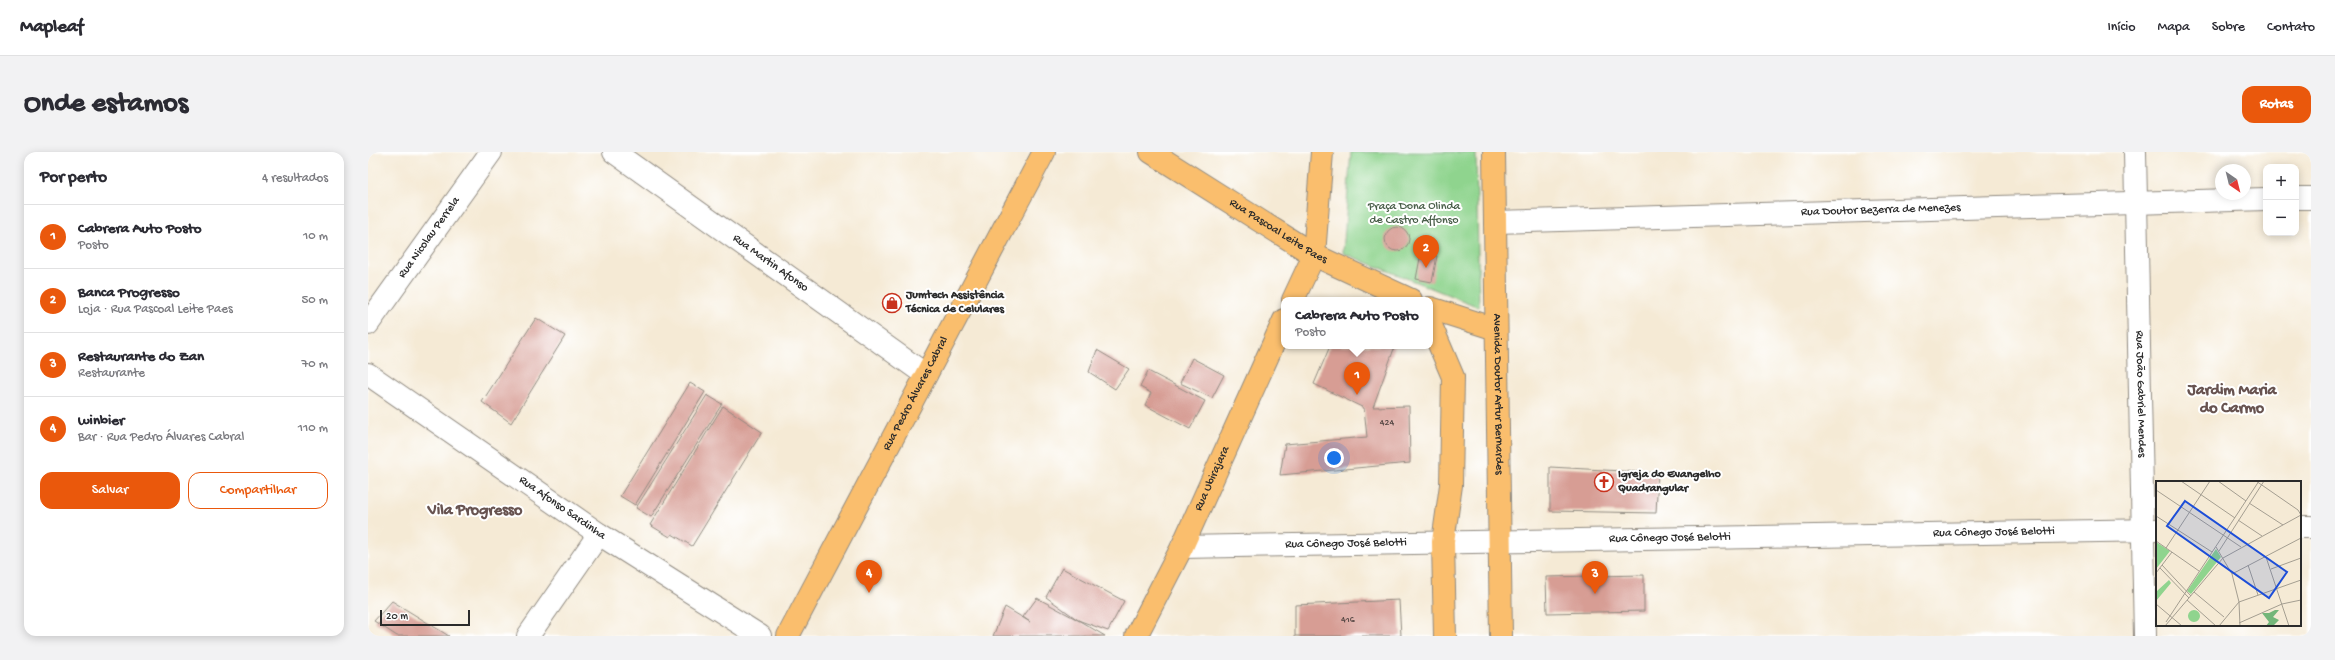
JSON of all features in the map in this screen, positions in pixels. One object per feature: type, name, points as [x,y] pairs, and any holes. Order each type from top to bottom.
[{"type":"main road","name":"Rua Pedro Álvares Cabral","points":[[788,636],[1044,152]]},
{"type":"main road","name":"Rua Pascoal Leite Paes","points":[[1151,152],[1314,255],[1405,297]]},
{"type":"main road","points":[[1294,297],[1314,255],[1322,152]]},
{"type":"main road","name":"Avenida Doutor Artur Bernardes","points":[[1494,152],[1501,636]]},
{"type":"main road","points":[[1433,309],[1496,329]]},
{"type":"main road","name":"Rua Ubirajara","points":[[1136,636],[1182,547],[1281,327]]},
{"type":"main road","points":[[1433,330],[1453,377],[1451,485],[1443,542],[1445,636]]},
{"type":"street","name":"Rua Nicolau Perrela","points":[[368,324],[491,152]]},
{"type":"street","name":"Rua Martin Afonso","points":[[614,152],[926,376]]},
{"type":"street","name":"Rua João Gabriel Mendes","points":[[2135,152],[2150,530],[2145,636]]},
{"type":"street","points":[[2299,198],[2311,198]]},
{"type":"street","name":"Rua Doutor Bezerra de Menezes","points":[[1495,222],[2263,199]]},
{"type":"street","name":"Rua Afonso Sardinha","points":[[368,374],[599,534],[760,636]]},
{"type":"street","name":"Rua Cônego José Belotti","points":[[1182,547],[2150,530]]},
{"type":"street","points":[[528,636],[599,534]]},
{"type":"green space","name":"Praça Dona Olinda de Castro Affonso","points":[[1351,152],[1476,152],[1479,307],[1343,253]]},
{"type":"building","points":[[1397,227],[1402,228],[1408,234],[1408,244],[1402,250],[1397,251],[1392,250],[1386,244],[1385,239],[1386,234],[1392,228]]},
{"type":"building","points":[[1421,253],[1437,256],[1432,282],[1416,279]]},
{"type":"building","points":[[536,318],[565,336],[511,423],[482,402]]},
{"type":"building","points":[[1329,349],[1394,349],[1373,407],[1409,406],[1410,463],[1280,475],[1285,444],[1367,437],[1364,408],[1314,384]]},
{"type":"building","points":[[1097,350],[1129,369],[1115,389],[1089,372]]},
{"type":"building","points":[[1192,358],[1224,375],[1212,398],[1180,383]]},
{"type":"building","points":[[1148,371],[1205,401],[1190,429],[1145,405],[1151,393],[1140,387]]},
{"type":"building","points":[[690,383],[705,392],[635,505],[620,496]]},
{"type":"building","points":[[707,395],[722,404],[651,517],[636,508]]},
{"type":"building","points":[[723,406],[762,432],[692,546],[672,534],[670,537],[650,525]]},
{"type":"building","name":"Igreja do Evangelho Quadrangular","points":[[1550,467],[1658,473],[1656,513],[1550,511]]},
{"type":"building","points":[[1062,568],[1124,601],[1108,631],[1078,620],[1046,597]]},
{"type":"building","points":[[1644,575],[1644,611],[1547,613],[1546,577]]},
{"type":"building","points":[[1037,598],[1105,636],[993,636],[1005,607],[1030,622],[1023,617]]},
{"type":"building","points":[[1399,600],[1401,636],[1295,636],[1295,605]]},
{"type":"building","points":[[392,601],[449,636],[397,636],[374,621]]},
{"type":"place","name":"Banca Progresso","points":[[1426,268]]},
{"type":"place","name":"Jumtech Assistência Técnica de Celulares","points":[[892,303]]},
{"type":"place","name":"Cabrera Auto Posto","points":[[1357,395]]},
{"type":"place","name":"Igreja do Evangelho Quadrangular","points":[[1604,482]]},
{"type":"place","name":"winbier","points":[[869,593]]},
{"type":"place","name":"Restaurante do Zan","points":[[1595,594]]},
{"type":"district","name":"Jardim Maria do Carmo","points":[[2232,400]]},
{"type":"district","name":"Vila Progresso","points":[[475,511]]}]
